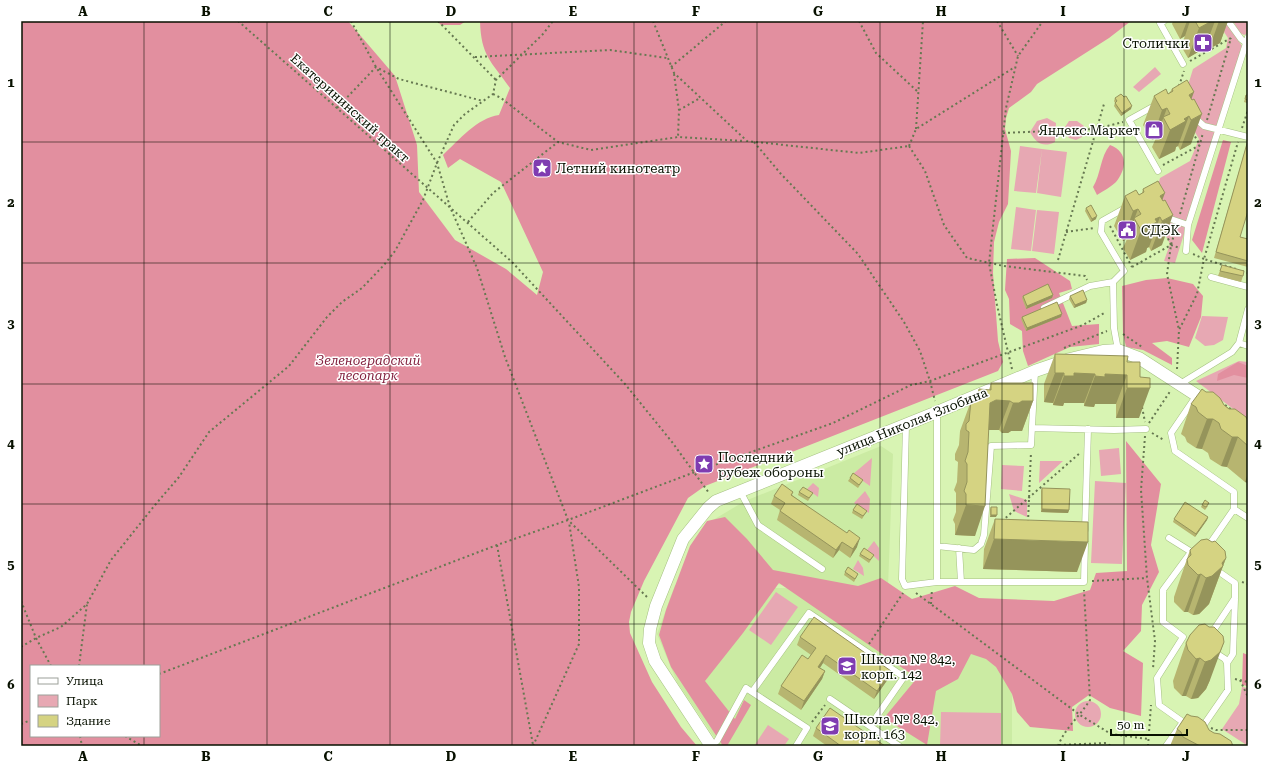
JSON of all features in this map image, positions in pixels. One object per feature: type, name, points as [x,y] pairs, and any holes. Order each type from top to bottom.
[{"type":"street","name":"улица Николая Злобина","points":[[711,746],[656,661],[650,643],[650,636],[656,606],[683,539],[712,504],[1035,371],[1070,359],[1118,350]]},
{"type":"street","points":[[1118,350],[1139,358],[1178,379],[1221,412]]},
{"type":"lane","points":[[1164,21],[1160,23],[1185,65]]},
{"type":"lane","points":[[1186,251],[1188,225],[1247,40],[1241,39],[1228,21]]},
{"type":"lane","points":[[1241,61],[1248,63]]},
{"type":"lane","points":[[1160,169],[1129,120],[1177,93]]},
{"type":"lane","points":[[1192,113],[1204,126],[1248,137]]},
{"type":"lane","points":[[1040,310],[1090,286],[1113,282],[1124,271],[1101,232],[1101,227],[1102,221],[1132,204]]},
{"type":"lane","points":[[1161,211],[1165,217],[1188,225]]},
{"type":"lane","points":[[1211,277],[1248,287]]},
{"type":"lane","points":[[1113,282],[1118,350]]},
{"type":"lane","points":[[1178,379],[1227,356],[1239,343],[1248,309]]},
{"type":"lane","points":[[1239,343],[1248,346]]},
{"type":"lane","points":[[937,546],[974,550],[981,544],[984,535],[991,446],[1031,445],[1035,371]]},
{"type":"lane","points":[[1169,538],[1191,552],[1202,556],[1234,509],[1234,492],[1175,451],[1170,433],[1197,395]]},
{"type":"lane","points":[[935,582],[937,546],[938,412]]},
{"type":"lane","points":[[906,425],[902,579],[905,586],[935,582],[1084,582],[1088,429]]},
{"type":"lane","points":[[1033,428],[1146,429]]},
{"type":"lane","points":[[740,492],[758,525],[822,569]]},
{"type":"lane","points":[[1234,509],[1248,518]]},
{"type":"lane","points":[[984,535],[991,535]]},
{"type":"lane","points":[[1078,536],[1085,536]]},
{"type":"lane","points":[[959,548],[961,582]]},
{"type":"lane","points":[[1191,552],[1163,590],[1162,622],[1186,636],[1157,678],[1159,705],[1194,729]]},
{"type":"lane","points":[[1212,566],[1235,583],[1233,654],[1227,663]]},
{"type":"lane","points":[[1208,640],[1235,598]]},
{"type":"lane","points":[[752,692],[809,614],[904,677],[870,726]]},
{"type":"lane","points":[[1166,746],[1204,724],[1228,690],[1227,663],[1225,659],[1209,649]]},
{"type":"lane","points":[[711,746],[717,741],[746,688],[807,728],[796,746]]},
{"type":"lane","points":[[830,699],[899,746]]},
{"type":"path","name":"Екатерининский тракт","points":[[238,21],[512,262],[624,384],[695,472],[712,496]]},
{"type":"path","points":[[352,21],[376,67],[437,163],[450,207],[477,268],[505,358],[568,520],[579,587],[579,644],[533,746]]},
{"type":"path","points":[[438,21],[496,80]]},
{"type":"path","points":[[21,647],[36,638],[61,627],[86,604],[111,560],[179,477],[209,432],[289,366],[327,317],[342,302],[362,288],[384,265],[395,251],[428,189],[437,163],[454,126],[466,114],[493,94],[496,80],[543,34],[553,21]]},
{"type":"path","points":[[653,21],[674,73],[679,110],[678,136]]},
{"type":"path","points":[[671,67],[726,21]]},
{"type":"path","points":[[859,21],[876,53],[917,91]]},
{"type":"path","points":[[909,146],[916,129],[917,91],[923,21]]},
{"type":"path","points":[[997,21],[1018,56]]},
{"type":"path","points":[[1012,369],[989,263],[1006,108],[1015,67],[1018,56],[1043,21]]},
{"type":"path","points":[[1177,93],[1185,65],[1231,38]]},
{"type":"path","points":[[475,57],[610,50],[668,58]]},
{"type":"path","points":[[337,108],[376,67]]},
{"type":"path","points":[[376,67],[399,79],[483,101]]},
{"type":"path","points":[[916,129],[1015,67]]},
{"type":"path","points":[[674,73],[747,141]]},
{"type":"path","points":[[493,94],[501,98],[558,142],[591,150],[678,136],[747,141],[859,153],[909,146]]},
{"type":"path","points":[[679,110],[700,98]]},
{"type":"path","points":[[1058,260],[1104,104]]},
{"type":"path","points":[[1179,330],[1197,294],[1204,259],[1248,110]]},
{"type":"path","points":[[1003,133],[1096,129],[1129,120]]},
{"type":"path","points":[[1158,160],[1160,169],[1200,145],[1190,127]]},
{"type":"path","points":[[468,222],[493,193],[558,142]]},
{"type":"path","points":[[754,142],[781,174],[858,254],[904,322],[920,351],[938,412]]},
{"type":"path","points":[[909,146],[924,171],[944,225],[967,258],[989,263],[1085,276],[1090,286]]},
{"type":"path","points":[[1108,223],[1132,267]]},
{"type":"path","points":[[1146,429],[1178,379],[1179,330],[1167,274],[1171,245],[1162,226]]},
{"type":"path","points":[[1066,232],[1084,231],[1101,227]]},
{"type":"path","points":[[1171,245],[1204,259],[1248,274]]},
{"type":"path","points":[[1124,271],[1171,245]]},
{"type":"path","points":[[160,674],[497,545],[833,423],[912,385],[930,381],[1083,325],[1114,307]]},
{"type":"path","points":[[1142,407],[1146,429],[1141,490],[1147,578],[1155,641],[1153,671]]},
{"type":"path","points":[[1146,429],[1167,442],[1175,451]]},
{"type":"path","points":[[1028,528],[1031,445]]},
{"type":"path","points":[[984,535],[1030,498],[1087,447]]},
{"type":"path","points":[[568,520],[656,606]]},
{"type":"path","points":[[497,545],[533,746]]},
{"type":"path","points":[[1111,746],[1106,743],[1058,746],[1066,729],[1080,715],[1090,700],[1084,582],[1147,578]]},
{"type":"path","points":[[931,604],[935,582]]},
{"type":"path","points":[[864,650],[902,598],[905,586],[1080,715],[1111,734],[1148,739]]},
{"type":"path","points":[[21,601],[36,638],[50,665]]},
{"type":"path","points":[[78,665],[86,604]]},
{"type":"path","points":[[1228,678],[1248,682]]},
{"type":"path","points":[[1240,680],[1248,696]]},
{"type":"path","points":[[807,728],[830,699]]},
{"type":"path","points":[[1148,746],[1151,701]]},
{"type":"path","points":[[1204,724],[1216,730],[1248,730]]},
{"type":"path","points":[[127,737],[142,746]]},
{"type":"shaded area","points":[[881,446],[893,454],[888,587],[679,582],[713,520],[745,501]]},
{"type":"shaded area","points":[[675,585],[891,591],[1012,675],[1012,746],[720,746],[677,682],[657,634]]},
{"type":"green space","name":"Зеленоградский лесопарк","points":[[21,21],[348,21],[395,76],[417,145],[419,192],[455,240],[506,269],[537,295],[543,272],[501,182],[460,159],[448,168],[443,155],[469,130],[483,120],[499,115],[510,88],[488,58],[482,42],[480,21],[1131,21],[1109,38],[1037,84],[1031,92],[1009,108],[1005,129],[1011,151],[1008,204],[999,222],[994,242],[993,273],[998,341],[1003,362],[998,371],[705,486],[688,498],[644,581],[631,612],[629,622],[630,633],[652,682],[681,727],[697,746],[21,746]]},
{"type":"green space","points":[[437,21],[466,21],[460,25],[441,25]]},
{"type":"green space","points":[[1225,21],[1242,46],[1175,263],[1164,261],[1170,244],[1152,209],[1160,178],[1190,161],[1199,139],[1181,108],[1193,69],[1226,48],[1228,38],[1218,23]]},
{"type":"green space","points":[[1233,21],[1248,21],[1246,34],[1244,35],[1240,33]]},
{"type":"green space","points":[[1155,67],[1161,74],[1139,92],[1133,87]]},
{"type":"green space","points":[[1047,118],[1056,123],[1055,142],[1047,145],[1037,142],[1030,132],[1037,121]]},
{"type":"green space","points":[[1069,121],[1077,121],[1084,126],[1082,137],[1076,140],[1069,138],[1063,130]]},
{"type":"green space","points":[[1223,140],[1231,142],[1202,253],[1192,240]]},
{"type":"green space","points":[[1110,145],[1116,148],[1123,156],[1124,166],[1120,177],[1116,182],[1097,195],[1093,187],[1098,177],[1104,155]]},
{"type":"green space","points":[[1020,146],[1042,149],[1036,193],[1014,191]]},
{"type":"green space","points":[[1042,149],[1067,152],[1061,197],[1037,193]]},
{"type":"green space","points":[[1016,207],[1036,210],[1031,251],[1011,249]]},
{"type":"green space","points":[[1037,210],[1059,212],[1054,254],[1032,251]]},
{"type":"green space","points":[[1035,258],[1070,281],[1072,289],[1059,293],[1072,326],[1099,324],[1099,344],[1070,347],[1028,366],[1023,351],[1022,331],[1010,324],[1009,299],[1005,290],[1007,259]]},
{"type":"green space","points":[[1167,278],[1193,284],[1203,296],[1201,317],[1189,347],[1167,341],[1152,343],[1172,358],[1172,365],[1143,350],[1126,347],[1123,333],[1122,286],[1146,280]]},
{"type":"green space","points":[[1202,316],[1228,317],[1223,340],[1214,345],[1205,346],[1195,338]]},
{"type":"green space","points":[[1239,361],[1248,362],[1248,420],[1196,381]]},
{"type":"green space","points":[[1238,362],[1248,366],[1248,378],[1234,375],[1217,381],[1218,374]]},
{"type":"green space","points":[[1126,441],[1161,484],[1151,545],[1159,572],[1142,605],[1141,631],[1123,651],[1143,663],[1141,716],[1110,708],[1089,695],[1072,707],[1073,731],[1030,727],[1017,712],[1012,694],[996,667],[986,659],[971,654],[958,679],[936,691],[927,745],[884,718],[917,678],[779,583],[743,633],[705,681],[735,719],[744,700],[751,705],[727,746],[723,746],[671,667],[659,635],[666,610],[690,546],[707,521],[725,517],[747,539],[773,570],[858,586],[881,578],[912,599],[955,586],[979,598],[1054,601],[1090,590],[1096,573],[1127,571]]},
{"type":"green space","points":[[1119,448],[1121,474],[1101,476],[1099,450]]},
{"type":"green space","points":[[872,458],[870,486],[853,474]]},
{"type":"green space","points":[[1040,461],[1063,461],[1039,483]]},
{"type":"green space","points":[[1002,465],[1024,466],[1022,491],[1001,489]]},
{"type":"green space","points":[[1095,481],[1126,483],[1122,564],[1091,563]]},
{"type":"green space","points":[[813,483],[819,488],[818,497],[807,489]]},
{"type":"green space","points":[[865,491],[870,499],[869,513],[854,503]]},
{"type":"green space","points":[[1009,494],[1027,500],[1027,517],[1014,511]]},
{"type":"green space","points":[[874,541],[879,548],[879,561],[867,550]]},
{"type":"green space","points":[[858,560],[863,568],[864,576],[853,569]]},
{"type":"green space","points":[[776,592],[798,607],[771,645],[749,630]]},
{"type":"green space","points":[[1243,653],[1248,655],[1248,686],[1242,685]]},
{"type":"green space","points":[[1242,687],[1248,688],[1248,746],[1222,729],[1239,704]]},
{"type":"green space","points":[[1088,701],[1097,705],[1101,714],[1097,723],[1088,727],[1079,723],[1075,714],[1079,705]]},
{"type":"green space","points":[[941,712],[1001,713],[1001,746],[940,746]]},
{"type":"green space","points":[[768,725],[789,739],[784,746],[754,746]]},
{"type":"building","points":[[1195,21],[1212,21],[1199,28]]},
{"type":"building","points":[[1187,80],[1194,92],[1189,95],[1192,100],[1194,99],[1202,114],[1191,120],[1189,116],[1184,119],[1186,121],[1170,130],[1163,117],[1170,114],[1167,108],[1162,110],[1154,96],[1166,89],[1168,94],[1173,91],[1172,89]]},
{"type":"building","points":[[1121,94],[1124,97],[1126,96],[1132,106],[1122,113],[1115,103],[1117,101],[1115,98]]},
{"type":"building","points":[[1246,95],[1248,95],[1248,100],[1245,99]]},
{"type":"building","points":[[1248,140],[1248,211],[1240,237],[1248,239],[1248,261],[1216,252]]},
{"type":"building","points":[[1158,181],[1165,193],[1160,196],[1163,201],[1165,200],[1173,215],[1162,221],[1160,217],[1155,219],[1157,222],[1141,230],[1134,218],[1141,214],[1138,209],[1133,211],[1125,196],[1136,190],[1139,195],[1144,192],[1143,189]]},
{"type":"building","points":[[1091,205],[1097,216],[1092,219],[1086,208]]},
{"type":"building","points":[[1222,265],[1244,271],[1243,276],[1220,271]]},
{"type":"building","points":[[1048,284],[1053,295],[1027,306],[1023,296]]},
{"type":"building","points":[[1083,290],[1087,300],[1075,305],[1070,296]]},
{"type":"building","points":[[1057,302],[1062,314],[1027,328],[1022,317]]},
{"type":"building","points":[[1055,354],[1128,356],[1127,362],[1140,362],[1140,377],[1150,378],[1150,388],[1127,388],[1127,375],[1105,374],[1105,377],[1095,376],[1095,374],[1074,373],[1074,376],[1064,376],[1064,373],[1055,373]]},
{"type":"building","points":[[991,383],[1033,383],[1033,401],[1013,403],[1010,401],[996,400],[990,403],[985,506],[966,505],[966,494],[964,491],[967,482],[967,464],[965,461],[968,452],[969,432],[966,430],[966,424],[969,421],[971,401],[978,401],[979,389],[991,390]]},
{"type":"building","points":[[1202,389],[1206,392],[1213,392],[1229,409],[1235,409],[1246,417],[1248,421],[1248,446],[1238,437],[1232,437],[1221,429],[1219,423],[1213,419],[1207,419],[1198,412],[1196,407],[1191,404]]},
{"type":"building","points":[[853,473],[863,480],[859,485],[850,478]]},
{"type":"building","points":[[782,484],[793,492],[791,495],[847,533],[849,530],[860,538],[853,549],[842,542],[836,550],[780,511],[785,503],[774,496]]},
{"type":"building","points":[[803,487],[813,493],[809,498],[799,492]]},
{"type":"building","points":[[1042,488],[1070,489],[1069,510],[1042,509]]},
{"type":"building","points":[[1205,500],[1209,503],[1206,507],[1202,505]]},
{"type":"building","points":[[1185,502],[1208,517],[1196,534],[1174,519]]},
{"type":"building","points":[[857,504],[867,511],[863,516],[853,510]]},
{"type":"building","points":[[991,507],[997,507],[997,515],[991,515]]},
{"type":"building","points":[[995,519],[1088,522],[1088,542],[994,539]]},
{"type":"building","points":[[1207,539],[1212,542],[1215,541],[1225,551],[1226,558],[1222,563],[1223,566],[1212,576],[1206,578],[1201,574],[1198,575],[1188,565],[1187,559],[1191,555],[1190,550],[1201,540]]},
{"type":"building","points":[[864,548],[874,555],[870,560],[860,554]]},
{"type":"building","points":[[848,567],[858,574],[855,579],[845,572]]},
{"type":"building","name":"Школа № 842, корп. 142","points":[[814,617],[891,671],[877,691],[826,655],[818,667],[825,671],[804,701],[781,686],[802,655],[808,659],[816,648],[800,637]]},
{"type":"building","points":[[1205,624],[1209,627],[1214,627],[1223,636],[1224,642],[1220,652],[1211,660],[1205,662],[1200,658],[1196,659],[1188,650],[1186,643],[1190,635],[1199,625]]},
{"type":"building","points":[[830,708],[885,746],[841,746],[816,728]]},
{"type":"building","points":[[1187,714],[1198,717],[1205,722],[1209,730],[1220,734],[1231,741],[1233,746],[1200,746],[1183,737],[1181,732],[1177,729]]},
{"type":"place","name":"Столички","points":[[1203,43]]},
{"type":"place","name":"Яндекс.Маркет","points":[[1154,130]]},
{"type":"place","name":"Летний кинотеатр","points":[[542,168]]},
{"type":"place","name":"СДЭК","points":[[1127,230]]},
{"type":"place","name":"Последний рубеж обороны","points":[[704,464]]},
{"type":"place","name":"Школа № 842, корп. 142","points":[[847,666]]},
{"type":"place","name":"Школа № 842, корп. 163","points":[[830,726]]}]
